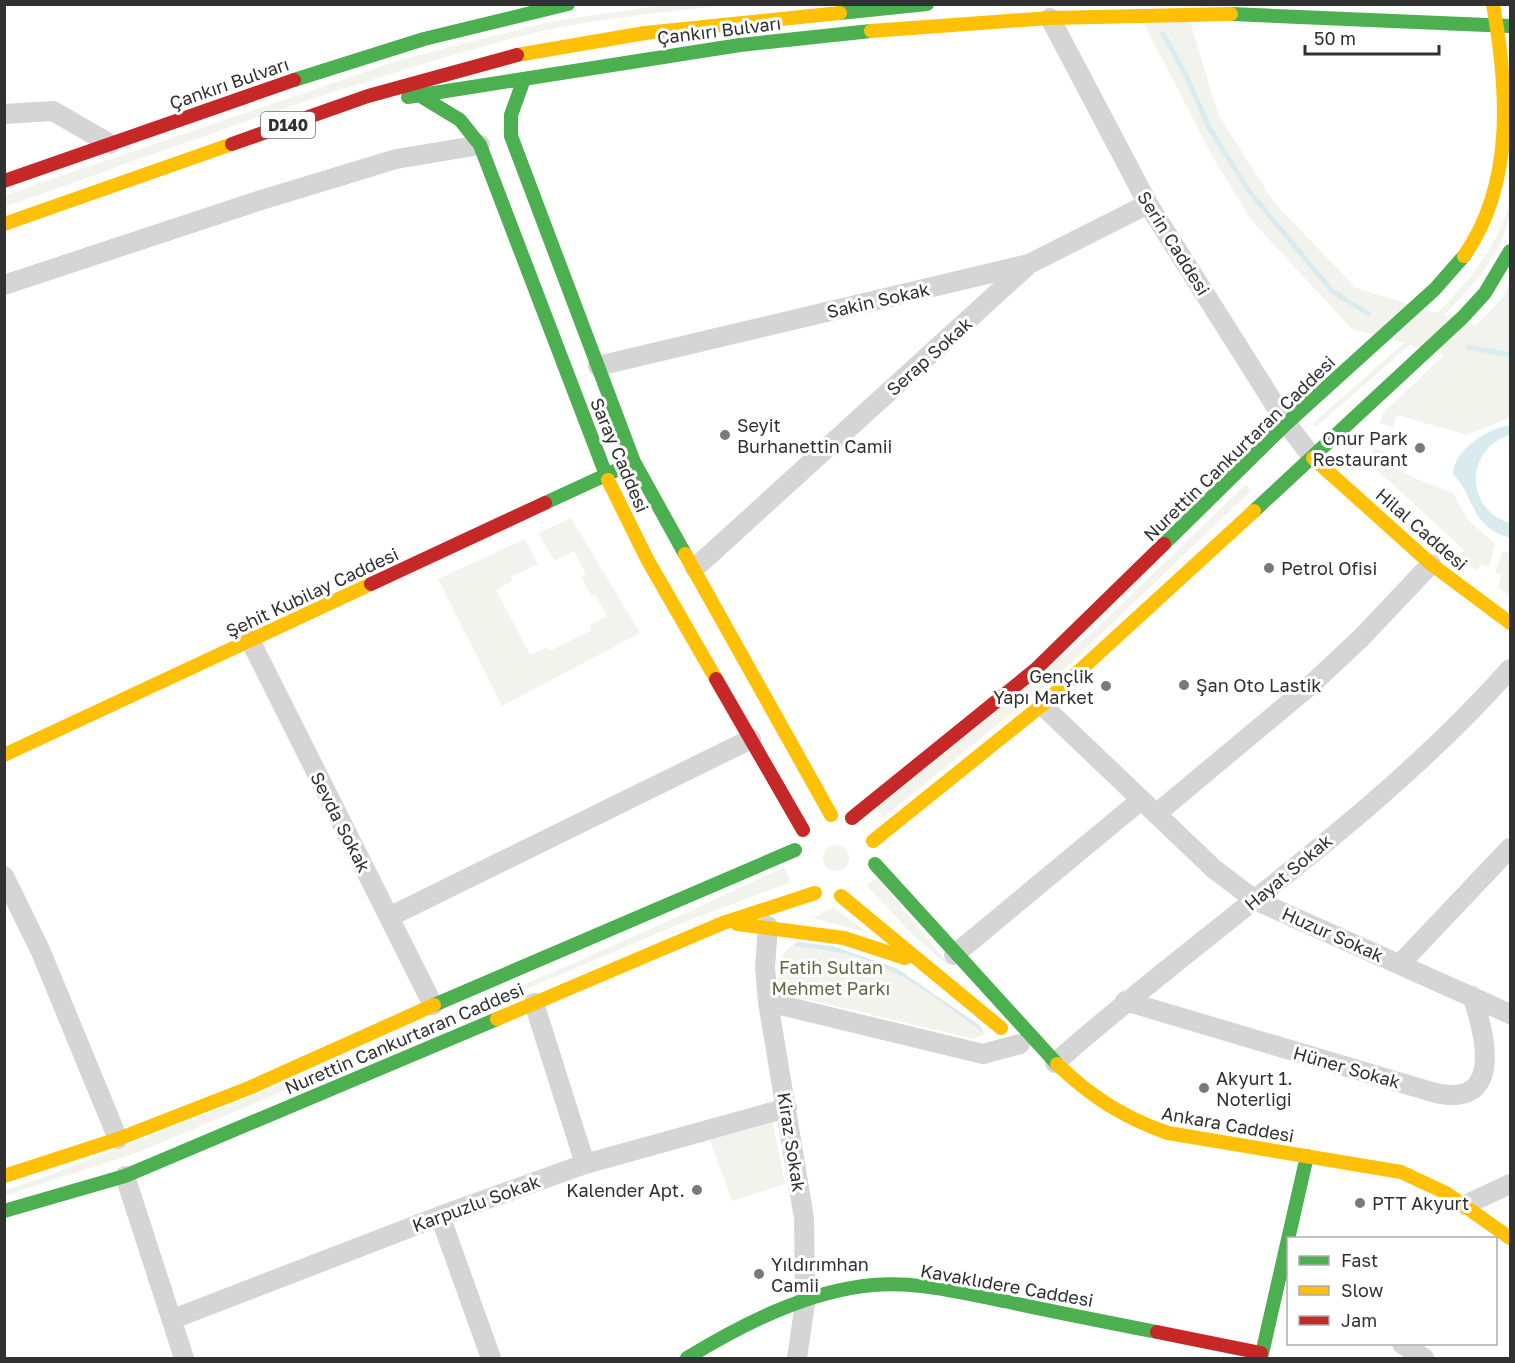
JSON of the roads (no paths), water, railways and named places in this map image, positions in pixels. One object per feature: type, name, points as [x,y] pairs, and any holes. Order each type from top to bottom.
[{"type":"main road","name":"Çankırı Bulvarı","points":[[4,181],[303,76],[541,8],[568,4]]},
{"type":"main road","name":"Çankırı Bulvarı","points":[[4,224],[332,109],[491,61],[645,33],[927,4]]},
{"type":"main road","name":"Nurettin Cankurtaran Caddesi","points":[[864,829],[1060,646],[1287,424],[1420,303],[1459,264],[1476,241],[1499,192],[1505,161],[1509,102],[1504,26],[1493,4]]},
{"type":"main road","name":"Çankırı Bulvarı","points":[[332,109],[740,45],[913,26],[1050,18],[1229,14],[1504,26]]},
{"type":"main road","name":"Saray Caddesi","points":[[524,79],[511,115],[511,136],[634,462],[695,568],[816,821]]},
{"type":"main road","name":"Saray Caddesi","points":[[419,95],[460,120],[480,145],[606,475],[647,559],[751,739],[816,821]]},
{"type":"main road","points":[[857,891],[841,896],[815,893],[800,874],[795,850],[816,821],[864,829],[1042,705],[1421,358],[1485,293],[1510,251]]},
{"type":"main road","name":"Hilal Caddesi","points":[[1313,458],[1431,564],[1510,622]]},
{"type":"main road","name":"Şehit Kubilay Caddesi","points":[[4,755],[634,462]]},
{"type":"main road","name":"Ankara Caddesi","points":[[864,829],[873,870],[1055,1064],[1091,1095],[1142,1127],[1203,1140],[1401,1172],[1423,1181],[1465,1205],[1510,1238]]},
{"type":"main road","name":"Nurettin Cankurtaran Caddesi","points":[[4,1176],[118,1139],[249,1088],[433,1005],[795,850]]},
{"type":"main road","name":"Nurettin Cankurtaran Caddesi","points":[[4,1211],[124,1176],[723,923],[815,893]]},
{"type":"main road","name":"Ankara Caddesi","points":[[841,896],[1020,1044],[1055,1064]]},
{"type":"main road","name":"Ankara Caddesi","points":[[723,923],[829,933],[894,952],[933,971]]},
{"type":"main road","points":[[1292,1237],[1307,1156]]},
{"type":"main road","points":[[1260,1357],[1280,1306],[1287,1267]]},
{"type":"main road","name":"Kavaklıdere Caddesi","points":[[687,1359],[745,1326],[845,1289],[896,1284],[943,1289],[1260,1357]]},
{"type":"street","name":"Serin Caddesi","points":[[1050,18],[1148,204],[1287,424],[1313,458]]},
{"type":"street","points":[[4,114],[53,111],[110,144]]},
{"type":"street","points":[[4,285],[255,202],[396,159],[480,145]]},
{"type":"street","name":"Sakin Sokak","points":[[598,366],[1029,264],[1148,204]]},
{"type":"street","name":"Serap Sokak","points":[[695,568],[1029,264]]},
{"type":"street","points":[[954,955],[1313,683],[1361,638],[1431,564]]},
{"type":"street","name":"Sevda Sokak","points":[[250,640],[433,1005]]},
{"type":"street","name":"Hayat Sokak","points":[[1055,1064],[1125,1002],[1255,900],[1429,754],[1510,669]]},
{"type":"street","name":"Huzur Sokak","points":[[1042,705],[1214,869],[1255,900],[1510,1014]]},
{"type":"street","points":[[389,917],[751,739]]},
{"type":"street","points":[[1400,964],[1510,848]]},
{"type":"street","points":[[4,876],[40,952],[118,1139]]},
{"type":"street","name":"Kiraz Sokak","points":[[768,926],[765,967],[768,1002],[804,1218],[805,1304],[797,1359]]},
{"type":"street","name":"Hüner Sokak","points":[[1125,1002],[1432,1092],[1463,1096],[1472,1091],[1485,1065],[1481,1023],[1472,996]]},
{"type":"street","points":[[768,1002],[983,1054],[1020,1044]]},
{"type":"street","points":[[534,1003],[585,1164]]},
{"type":"street","name":"Karpuzlu Sokak","points":[[173,1319],[440,1216],[585,1164],[787,1108]]},
{"type":"street","points":[[124,1176],[173,1319],[184,1359]]},
{"type":"street","points":[[1465,1205],[1510,1184]]},
{"type":"street","points":[[440,1216],[491,1359]]},
{"type":"street","points":[[1403,1345],[1424,1359]]},
{"type":"waterway","points":[[1163,34],[1186,75],[1210,129],[1249,191],[1332,291],[1369,314]]},
{"type":"waterway","points":[[1468,347],[1510,355]]},
{"type":"place","name":"Seyit Burhanettin Camii","points":[[725,435]]},
{"type":"place","name":"Onur Park Restaurant","points":[[1420,448]]},
{"type":"place","name":"Petrol Ofisi","points":[[1269,568]]},
{"type":"place","name":"Şan Oto Lastik","points":[[1184,685]]},
{"type":"place","name":"Gençlik Yapı Market","points":[[1106,686]]},
{"type":"place","name":"Akyurt 1. Noterliği","points":[[1204,1088]]},
{"type":"place","name":"Kalender Apt.","points":[[697,1190]]},
{"type":"place","name":"PTT Akyurt","points":[[1360,1203]]},
{"type":"place","name":"Yıldırımhan Camii","points":[[759,1274]]},
{"type":"park label","name":"Fatih Sultan Mehmet Parkı","points":[[831,977]]}]
